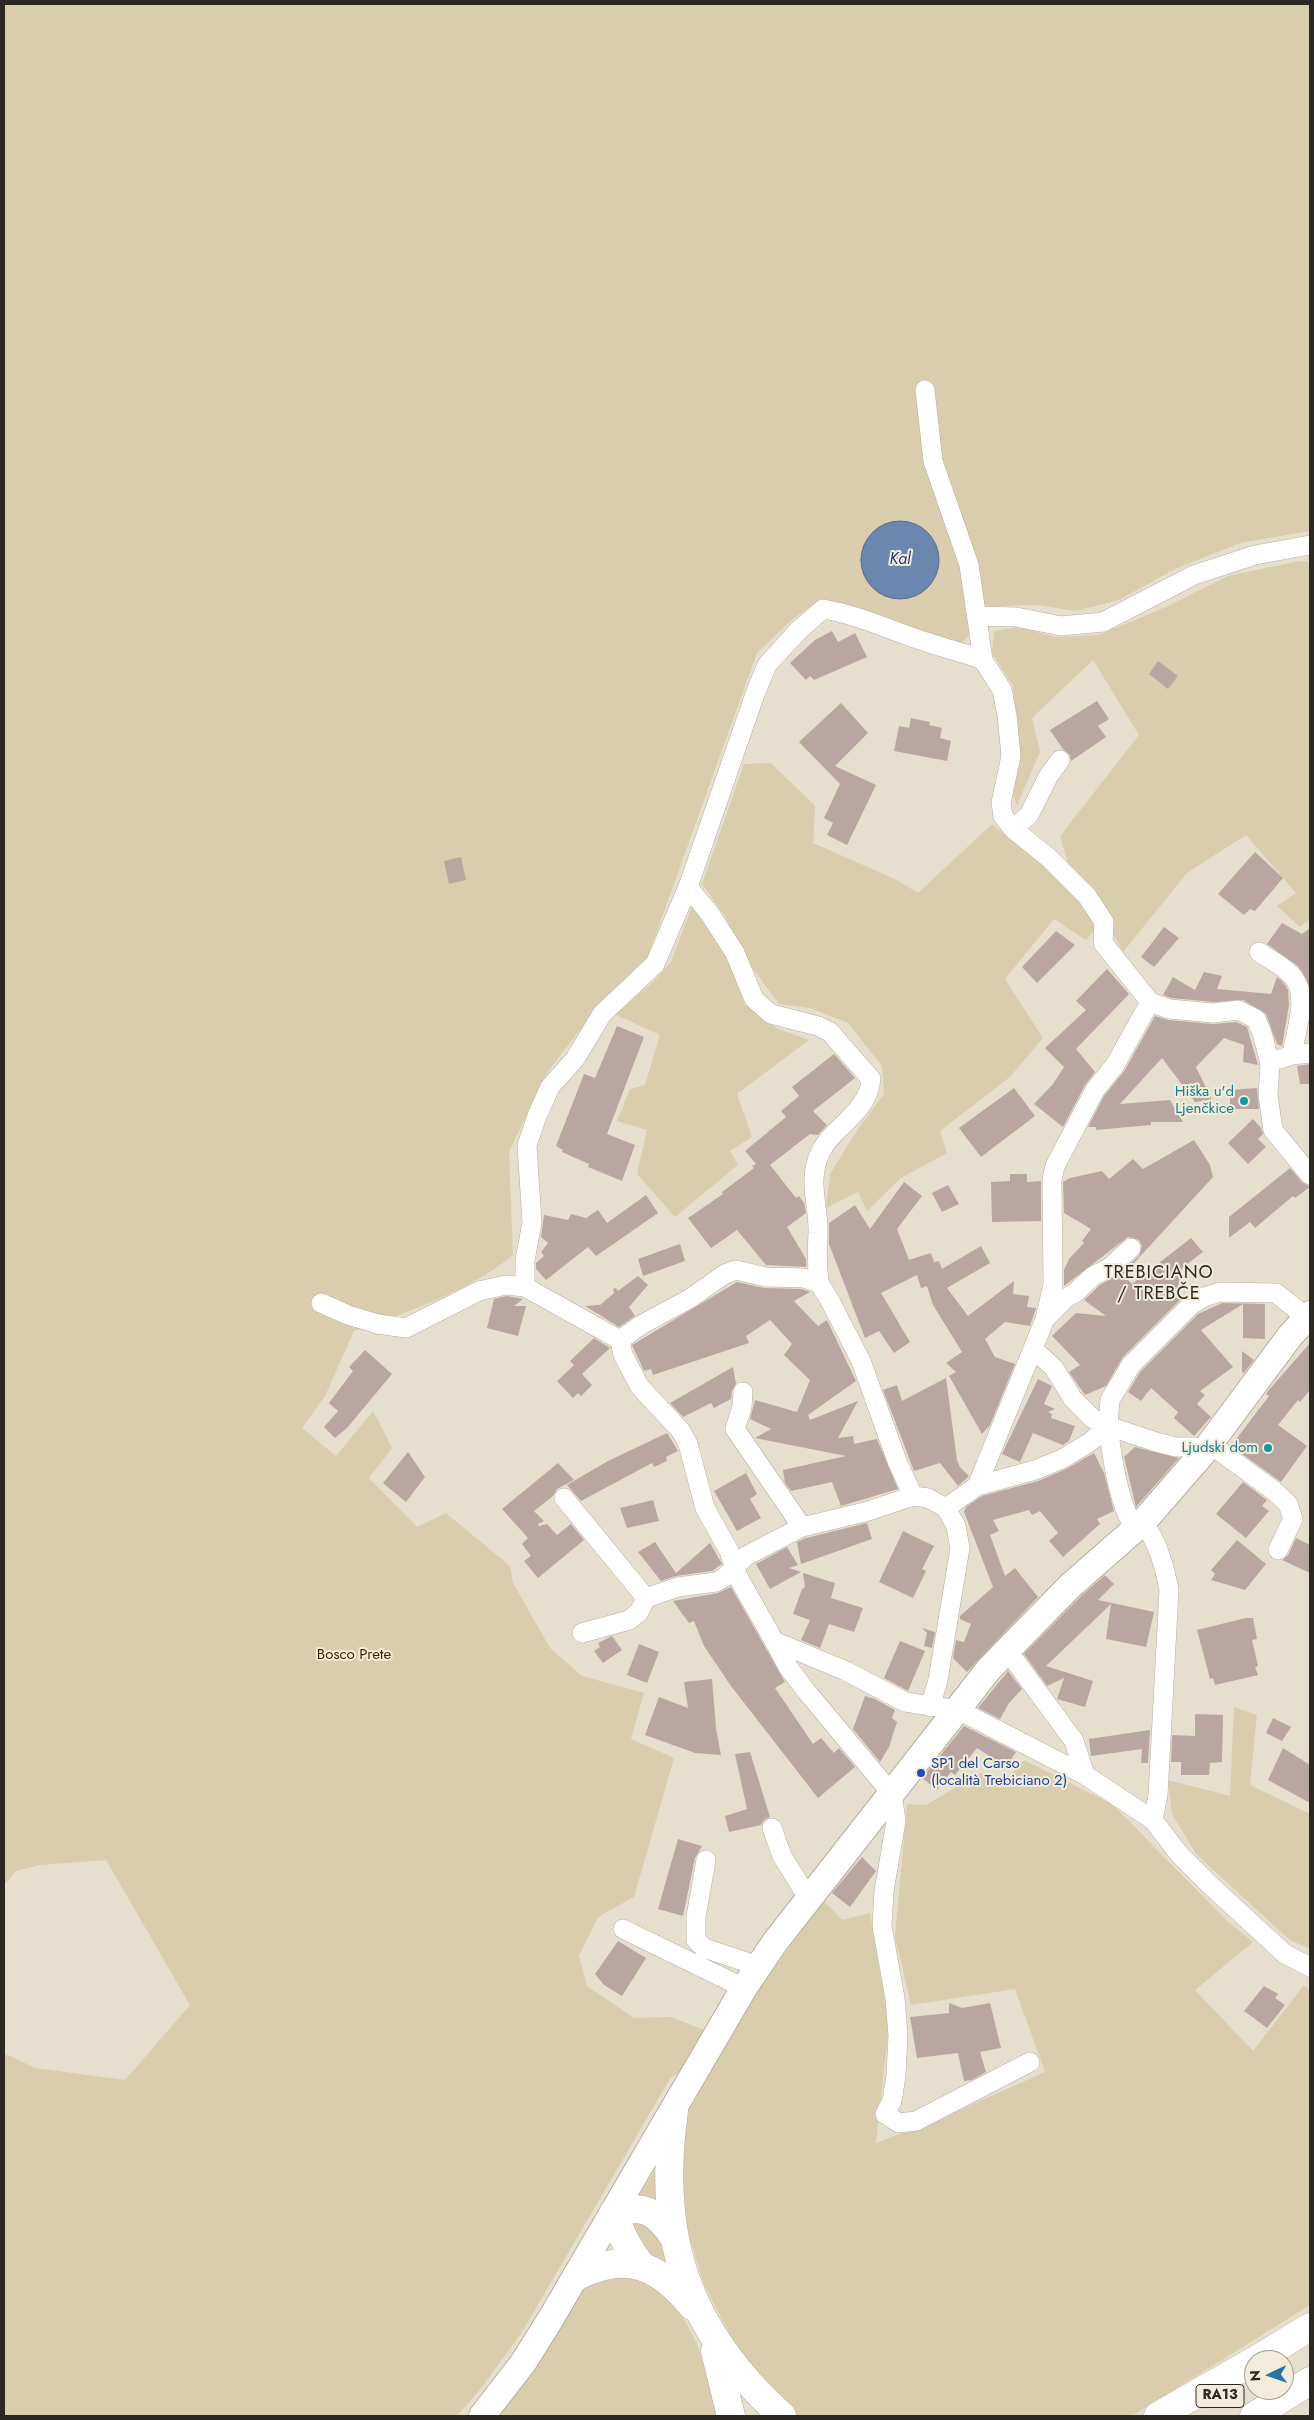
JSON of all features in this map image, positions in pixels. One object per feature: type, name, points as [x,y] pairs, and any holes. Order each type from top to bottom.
[{"type":"highway","points":[[674,2110],[668,2151],[673,2236],[682,2268],[719,2362],[731,2416]]},
{"type":"highway","points":[[673,2236],[661,2218],[651,2212],[630,2208],[614,2212],[629,2251],[641,2265],[676,2286],[704,2321],[744,2379],[782,2416]]},
{"type":"highway","points":[[577,2276],[594,2267],[612,2263],[641,2265]]},
{"type":"highway","points":[[1273,2350],[1310,2327]]},
{"type":"highway","points":[[1294,2351],[1310,2341]]},
{"type":"highway","points":[[1158,2416],[1244,2367]]},
{"type":"highway","name":"RA13","points":[[1254,2416],[1310,2381]]},
{"type":"highway","name":"RA13","points":[[1186,2416],[1244,2382]]},
{"type":"highway","points":[[1286,2416],[1310,2400]]},
{"type":"main road","points":[[482,2416],[523,2363],[577,2276],[744,1988],[808,1898],[1007,1650],[1070,1586],[1139,1525],[1206,1448],[1308,1315]]},
{"type":"street","points":[[925,390],[934,461],[969,565],[983,660],[1002,690],[1008,715],[1011,756],[1001,803],[1003,816],[1014,829],[1055,863],[1087,896],[1104,922],[1104,943],[1150,1002],[1169,1009],[1214,1013],[1238,1010],[1256,1020],[1262,1033],[1270,1064],[1268,1095],[1273,1130],[1310,1175]]},
{"type":"street","points":[[978,616],[1016,617],[1061,626],[1104,622],[1194,575],[1255,555],[1310,545]]},
{"type":"street","points":[[525,1287],[525,1260],[532,1223],[527,1145],[537,1116],[550,1087],[575,1059],[602,1014],[655,964],[688,887],[755,694],[767,665],[798,631],[824,609],[857,616],[939,646],[963,651],[983,660]]},
{"type":"street","points":[[1014,829],[1029,815],[1048,777],[1060,760]]},
{"type":"street","points":[[688,887],[710,914],[730,946],[754,999],[771,1014],[818,1026],[830,1032],[871,1079],[870,1090],[865,1101],[825,1145],[815,1170],[813,1200],[818,1232],[816,1253],[819,1283],[862,1361],[897,1461],[913,1496]]},
{"type":"street","points":[[1259,952],[1295,978],[1301,1005],[1292,1055]]},
{"type":"street","points":[[977,1486],[1045,1319],[1052,1285],[1052,1180],[1055,1166],[1095,1090],[1115,1065],[1150,1002]]},
{"type":"street","points":[[1270,1064],[1292,1055],[1310,1053]]},
{"type":"street","points":[[1045,1319],[1092,1276],[1109,1268],[1131,1248]]},
{"type":"street","points":[[620,1340],[641,1325],[689,1299],[725,1274],[736,1270],[766,1277],[804,1278],[819,1283]]},
{"type":"street","points":[[321,1303],[348,1315],[378,1324],[406,1328],[479,1292],[506,1285],[525,1287],[620,1340],[623,1355],[640,1387],[681,1431],[688,1444],[705,1508],[729,1551],[734,1568],[788,1667],[892,1794],[896,1821],[884,1891],[882,1926],[895,1998],[898,2035],[896,2076],[892,2100],[885,2114],[899,2123],[916,2121],[1030,2062]]},
{"type":"street","points":[[1154,1820],[1158,1795],[1169,1590],[1164,1561],[1154,1538],[1139,1525],[1130,1522],[1121,1492],[1108,1426],[1110,1400],[1131,1365],[1191,1305],[1204,1297],[1220,1292],[1276,1293],[1308,1315]]},
{"type":"street","points":[[1033,1349],[1054,1368],[1073,1399],[1092,1418],[1108,1426],[1176,1447],[1206,1448],[1273,1490],[1288,1504],[1293,1519],[1278,1550]]},
{"type":"street","points":[[743,1392],[742,1407],[734,1430],[802,1527]]},
{"type":"street","points":[[946,1508],[977,1486],[1035,1470],[1062,1459],[1090,1442],[1108,1426]]},
{"type":"street","points":[[582,1633],[630,1620],[639,1612],[646,1598],[678,1587],[716,1582],[725,1577],[746,1556],[758,1548],[802,1527],[865,1512],[913,1496],[928,1498],[946,1508],[956,1526],[960,1548],[938,1680],[930,1707]]},
{"type":"street","points":[[564,1498],[646,1598]]},
{"type":"street","points":[[774,1641],[846,1671],[905,1702],[958,1710],[1085,1775],[1154,1820],[1179,1854],[1211,1886],[1285,1954],[1310,1967]]},
{"type":"street","points":[[1007,1650],[1074,1741],[1085,1775]]},
{"type":"street","points":[[772,1828],[782,1856],[808,1898]]},
{"type":"street","points":[[706,1860],[696,1917],[696,1940],[704,1948],[758,1966]]},
{"type":"street","points":[[623,1929],[744,1988]]},
{"type":"green space","name":"Bosco Prete","points":[[4,4],[1310,4],[1310,531],[1240,543],[1175,569],[1119,600],[1076,611],[1037,605],[995,606],[962,643],[830,604],[817,603],[794,618],[757,653],[648,956],[596,1009],[546,1074],[509,1152],[513,1255],[479,1279],[458,1290],[394,1317],[354,1331],[325,1396],[302,1428],[336,1456],[373,1411],[392,1448],[369,1478],[417,1527],[446,1513],[510,1566],[513,1583],[550,1648],[582,1676],[644,1693],[631,1739],[674,1758],[634,1897],[598,1917],[579,1956],[587,1986],[634,2018],[671,2017],[706,2031],[681,2072],[671,2077],[522,2332],[479,2391],[457,2416],[4,2416],[4,2053],[35,2068],[125,2080],[190,2005],[106,1860],[40,1865],[16,1871],[4,1885]]},
{"type":"green space","points":[[1299,561],[1310,562],[1310,919],[1300,927],[1277,906],[1296,893],[1246,835],[1187,873],[1123,952],[1114,936],[1106,909],[1068,863],[1060,836],[1139,735],[1093,660],[1032,718],[1040,752],[1017,805],[1013,794],[1018,733],[1013,686],[992,653],[994,631],[1018,627],[1055,637],[1098,635],[1157,611],[1228,576]]},
{"type":"green space","points":[[771,763],[815,806],[813,843],[897,880],[918,893],[992,824],[1054,873],[1090,911],[1095,929],[1086,940],[1054,919],[1005,979],[1043,1038],[1010,1077],[940,1131],[947,1153],[901,1178],[867,1211],[858,1192],[826,1208],[830,1174],[858,1129],[884,1094],[882,1066],[848,1023],[810,1008],[779,1004],[750,965],[724,915],[702,884],[744,764]]},
{"type":"green space","points":[[692,906],[730,962],[745,1003],[776,1028],[809,1040],[737,1094],[752,1137],[730,1151],[738,1165],[675,1217],[637,1174],[647,1130],[617,1121],[630,1089],[645,1085],[660,1035],[614,1014],[652,983],[671,962]]},
{"type":"green space","points":[[1234,1707],[1257,1715],[1250,1785],[1310,1814],[1310,1949],[1290,1940],[1197,1855],[1172,1814],[1168,1780],[1230,1796]]},
{"type":"green space","points":[[1024,1760],[1112,1804],[1228,1922],[1253,1942],[1195,1990],[1253,2051],[1304,1985],[1310,1990],[1310,2305],[1132,2416],[799,2416],[777,2396],[734,2343],[704,2284],[685,2224],[681,2196],[685,2118],[754,1995],[824,1901],[842,1920],[870,1913],[889,2025],[876,2143],[939,2119],[1045,2072],[1015,1989],[911,2005],[895,1937],[907,1804],[926,1805],[980,1773],[1007,1779]]},
{"type":"green space","points":[[657,2167],[660,2202],[639,2196]]},
{"type":"green space","points":[[630,2219],[657,2230],[670,2267],[645,2254]]},
{"type":"green space","points":[[626,2276],[648,2284],[665,2297],[680,2313],[691,2331],[700,2352],[719,2416],[495,2416],[583,2289],[596,2281]]},
{"type":"water","name":"Kal","points":[[900,521],[915,524],[928,532],[936,545],[939,560],[936,575],[928,588],[915,596],[900,599],[885,596],[872,588],[864,575],[861,560],[864,545],[872,532],[885,524]]},
{"type":"building","points":[[832,631],[838,642],[855,633],[867,657],[814,680],[810,676],[806,680],[790,663],[815,640]]},
{"type":"building","points":[[1158,661],[1178,676],[1168,689],[1149,674]]},
{"type":"building","points":[[1097,701],[1109,719],[1098,726],[1106,737],[1071,761],[1070,755],[1063,749],[1050,730]]},
{"type":"building","points":[[841,703],[868,733],[835,766],[876,785],[847,845],[827,835],[833,823],[824,818],[840,784],[799,742]]},
{"type":"building","points":[[911,718],[930,722],[929,725],[942,728],[940,738],[951,741],[947,761],[894,751],[899,726],[909,728]]},
{"type":"building","points":[[1255,852],[1283,878],[1255,911],[1250,909],[1244,915],[1218,894]]},
{"type":"building","points":[[461,857],[466,880],[449,884],[444,861]]},
{"type":"building","points":[[1282,923],[1302,934],[1310,928],[1310,988],[1298,966],[1267,944]]},
{"type":"building","points":[[1164,927],[1179,938],[1154,967],[1141,957]]},
{"type":"building","points":[[1056,931],[1075,945],[1037,983],[1022,967]]},
{"type":"building","points":[[1107,969],[1129,994],[1076,1049],[1095,1072],[1085,1085],[1063,1127],[1034,1104],[1053,1084],[1064,1067],[1045,1048],[1086,1010],[1076,1001]]},
{"type":"building","points":[[1204,972],[1222,976],[1217,989],[1271,994],[1277,977],[1283,982],[1288,990],[1289,1005],[1282,1046],[1277,1044],[1266,1014],[1243,1000],[1214,1002],[1171,998],[1163,995],[1173,977],[1195,990]]},
{"type":"building","points":[[1155,1016],[1168,1020],[1213,1024],[1236,1022],[1247,1027],[1258,1065],[1243,1062],[1244,1045],[1224,1038],[1196,1067],[1212,1100],[1195,1102],[1162,1058],[1120,1104],[1170,1100],[1183,1122],[1151,1122],[1151,1125],[1096,1130],[1096,1127],[1088,1127],[1104,1096],[1125,1070]]},
{"type":"building","points":[[617,1026],[644,1037],[607,1134],[635,1145],[622,1181],[588,1167],[589,1164],[562,1152],[563,1150],[556,1146],[584,1074],[595,1078]]},
{"type":"building","points":[[834,1054],[855,1078],[813,1111],[827,1125],[818,1135],[810,1134],[770,1165],[796,1198],[799,1196],[804,1203],[806,1213],[787,1227],[806,1259],[806,1267],[766,1265],[737,1230],[711,1248],[688,1218],[723,1194],[722,1192],[754,1168],[752,1166],[756,1164],[745,1151],[786,1117],[781,1111],[799,1096],[792,1087]]},
{"type":"building","points":[[1310,1064],[1310,1084],[1300,1084],[1297,1066]]},
{"type":"building","points":[[1014,1088],[1035,1116],[981,1157],[959,1128]]},
{"type":"building","name":"Hiška u'd Ljenčkice","points":[[1257,1088],[1259,1109],[1230,1109],[1230,1090]]},
{"type":"building","points":[[1253,1119],[1261,1128],[1263,1134],[1258,1139],[1266,1147],[1248,1164],[1228,1143]]},
{"type":"building","points":[[1194,1140],[1210,1165],[1213,1177],[1123,1275],[1132,1284],[1191,1238],[1203,1252],[1182,1268],[1176,1298],[1182,1298],[1123,1357],[1106,1386],[1085,1395],[1069,1372],[1080,1365],[1052,1336],[1076,1313],[1106,1316],[1084,1300],[1100,1285],[1116,1276],[1139,1256],[1142,1246],[1139,1240],[1128,1237],[1064,1286],[1064,1270],[1069,1259],[1084,1243],[1082,1241],[1091,1229],[1064,1213],[1063,1182],[1070,1178],[1102,1171],[1109,1179],[1133,1159],[1143,1169]]},
{"type":"building","points":[[1290,1168],[1302,1182],[1310,1187],[1295,1198],[1293,1196],[1255,1228],[1250,1222],[1229,1238],[1229,1217]]},
{"type":"building","points":[[1010,1174],[1027,1174],[1027,1182],[1041,1181],[1041,1221],[992,1222],[991,1182],[1010,1181]]},
{"type":"building","points":[[904,1182],[922,1196],[897,1229],[909,1260],[931,1253],[934,1262],[939,1261],[942,1269],[981,1246],[990,1263],[947,1288],[968,1316],[1014,1281],[1013,1294],[1029,1296],[1027,1307],[1036,1308],[1030,1326],[1005,1322],[985,1339],[995,1357],[1015,1364],[990,1425],[982,1434],[949,1376],[956,1372],[946,1363],[962,1352],[933,1305],[927,1286],[921,1288],[917,1275],[881,1293],[910,1342],[894,1353],[879,1331],[865,1338],[829,1244],[829,1223],[855,1205],[870,1229]]},
{"type":"building","points":[[948,1185],[959,1204],[942,1212],[932,1193]]},
{"type":"building","points":[[646,1195],[658,1213],[596,1256],[588,1247],[546,1280],[536,1269],[536,1263],[544,1256],[541,1252],[548,1243],[541,1237],[544,1215],[568,1220],[571,1214],[586,1218],[598,1210],[607,1223]]},
{"type":"building","points":[[680,1244],[685,1261],[643,1276],[638,1259]]},
{"type":"building","points":[[638,1276],[648,1285],[629,1307],[635,1316],[619,1327],[585,1306],[600,1305],[614,1293],[613,1289],[616,1288],[618,1291]]},
{"type":"building","points":[[737,1282],[764,1288],[802,1289],[810,1292],[794,1301],[818,1326],[827,1320],[856,1381],[808,1415],[810,1420],[858,1401],[838,1438],[853,1436],[854,1444],[877,1439],[898,1489],[841,1506],[832,1482],[791,1491],[785,1483],[783,1470],[846,1456],[755,1438],[771,1429],[750,1419],[755,1400],[797,1412],[810,1380],[784,1355],[792,1344],[770,1320],[746,1336],[749,1343],[653,1375],[651,1369],[644,1371],[632,1345]]},
{"type":"building","points":[[507,1296],[523,1299],[514,1306],[526,1306],[518,1336],[487,1328],[494,1299]]},
{"type":"building","points":[[1222,1303],[1265,1304],[1265,1339],[1243,1338],[1243,1304],[1201,1330],[1233,1367],[1200,1391],[1205,1395],[1197,1404],[1211,1417],[1194,1436],[1174,1418],[1178,1412],[1151,1388],[1141,1401],[1128,1392],[1140,1372],[1198,1314]]},
{"type":"building","points":[[594,1338],[610,1348],[582,1374],[592,1385],[581,1396],[578,1393],[573,1398],[557,1381],[574,1365],[570,1361]]},
{"type":"building","points":[[1310,1343],[1310,1390],[1300,1402],[1298,1400],[1278,1425],[1307,1446],[1281,1482],[1231,1446],[1269,1396],[1266,1394],[1268,1391]]},
{"type":"building","points":[[365,1350],[392,1374],[347,1428],[335,1438],[324,1427],[338,1411],[329,1403],[353,1371],[349,1367]]},
{"type":"building","points":[[1242,1351],[1254,1360],[1244,1373],[1242,1372]]},
{"type":"building","points":[[733,1367],[736,1384],[732,1391],[731,1399],[714,1408],[711,1403],[683,1417],[670,1403]]},
{"type":"building","points":[[946,1378],[957,1460],[960,1467],[969,1476],[958,1486],[940,1463],[914,1471],[883,1390],[897,1385],[902,1401]]},
{"type":"building","points":[[1038,1379],[1052,1386],[1044,1404],[1055,1409],[1048,1412],[1052,1414],[1051,1418],[1075,1426],[1069,1441],[1063,1445],[1033,1433],[1020,1462],[1002,1454]]},
{"type":"building","points":[[667,1433],[678,1451],[666,1457],[667,1461],[654,1467],[652,1463],[581,1501],[567,1485],[608,1461]]},
{"type":"building","points":[[1135,1447],[1179,1458],[1136,1507],[1124,1457]]},
{"type":"building","points":[[408,1452],[425,1477],[406,1502],[383,1483]]},
{"type":"building","points":[[1094,1453],[1104,1473],[1114,1511],[1097,1519],[1100,1524],[1063,1557],[1049,1541],[1058,1533],[1040,1511],[1032,1515],[1029,1510],[993,1520],[999,1531],[990,1535],[1005,1576],[1015,1568],[1038,1597],[967,1672],[953,1658],[956,1640],[964,1642],[971,1624],[960,1619],[960,1616],[993,1587],[964,1512],[966,1507],[982,1496],[1038,1481],[1066,1469]]},
{"type":"building","points":[[558,1463],[574,1480],[557,1489],[553,1496],[534,1511],[544,1521],[538,1524],[539,1526],[547,1524],[557,1535],[571,1524],[584,1540],[538,1578],[524,1561],[531,1556],[522,1544],[528,1538],[502,1509]]},
{"type":"building","points":[[746,1473],[757,1494],[750,1499],[761,1518],[737,1531],[714,1491]]},
{"type":"building","points":[[1243,1482],[1267,1500],[1262,1506],[1269,1511],[1246,1538],[1216,1514]]},
{"type":"building","points":[[653,1500],[659,1521],[627,1528],[620,1508]]},
{"type":"building","points":[[867,1523],[872,1539],[801,1564],[797,1542],[806,1538]]},
{"type":"building","points":[[903,1531],[934,1546],[922,1569],[926,1571],[913,1598],[879,1582]]},
{"type":"building","points":[[1296,1538],[1310,1545],[1310,1573],[1282,1560],[1288,1555]]},
{"type":"building","points":[[1237,1540],[1266,1564],[1245,1590],[1211,1580],[1215,1574],[1211,1570]]},
{"type":"building","points":[[655,1542],[676,1573],[710,1543],[722,1564],[712,1571],[676,1576],[661,1581],[638,1552]]},
{"type":"building","points":[[787,1547],[798,1565],[789,1568],[801,1572],[770,1589],[756,1564]]},
{"type":"building","points":[[803,1573],[835,1583],[831,1598],[863,1608],[854,1632],[829,1624],[820,1648],[801,1640],[810,1620],[793,1614],[802,1589],[805,1587]]},
{"type":"building","points":[[1105,1575],[1114,1584],[1098,1600],[1154,1612],[1146,1647],[1106,1639],[1111,1604],[1046,1666],[1093,1681],[1085,1707],[1057,1699],[1064,1678],[1047,1686],[1024,1654],[1080,1597]]},
{"type":"building","points":[[731,1587],[785,1682],[775,1688],[813,1744],[821,1738],[834,1753],[839,1748],[855,1767],[818,1798],[731,1686],[704,1646],[694,1621],[689,1623],[673,1601],[718,1593]]},
{"type":"building","points":[[1253,1618],[1257,1639],[1252,1640],[1258,1666],[1255,1667],[1258,1675],[1215,1685],[1213,1678],[1210,1679],[1197,1630]]},
{"type":"building","points":[[922,1628],[935,1632],[932,1648],[924,1646],[927,1633]]},
{"type":"building","points":[[612,1636],[622,1650],[603,1663],[594,1651],[600,1647],[598,1643]]},
{"type":"building","points":[[900,1641],[925,1651],[908,1691],[884,1678]]},
{"type":"building","points":[[639,1644],[659,1652],[647,1683],[627,1675]]},
{"type":"building","points":[[1008,1671],[1022,1689],[1009,1703],[1000,1719],[978,1708]]},
{"type":"building","points":[[712,1679],[716,1728],[721,1755],[695,1753],[645,1735],[659,1697],[688,1708],[684,1682]]},
{"type":"building","points":[[865,1696],[875,1699],[895,1710],[892,1718],[897,1722],[889,1747],[880,1762],[853,1729]]},
{"type":"building","points":[[1195,1714],[1223,1715],[1222,1762],[1210,1763],[1209,1775],[1181,1775],[1181,1762],[1171,1762],[1172,1735],[1195,1736]]},
{"type":"building","points":[[1273,1718],[1291,1727],[1282,1741],[1266,1733]]},
{"type":"building","points":[[964,1726],[1016,1752],[1006,1767],[977,1748],[955,1775],[951,1772],[937,1790],[922,1778]]},
{"type":"building","points":[[1150,1730],[1148,1763],[1141,1763],[1142,1749],[1091,1756],[1089,1739]]},
{"type":"building","points":[[1283,1748],[1310,1765],[1310,1803],[1268,1780]]},
{"type":"building","points":[[750,1752],[770,1817],[764,1820],[761,1825],[729,1832],[725,1816],[747,1809],[735,1754]]},
{"type":"building","points":[[678,1839],[702,1846],[695,1858],[683,1916],[658,1909]]},
{"type":"building","points":[[862,1857],[876,1871],[850,1907],[832,1893]]},
{"type":"building","points":[[618,1941],[646,1958],[622,1996],[604,1985],[595,1974]]},
{"type":"building","points":[[1264,1986],[1278,1994],[1275,1998],[1285,2005],[1267,2028],[1244,2011]]},
{"type":"building","points":[[949,2003],[962,2008],[990,2003],[1001,2048],[980,2052],[986,2072],[972,2080],[964,2081],[958,2053],[917,2058],[910,2017],[949,2013]]},
{"type":"place","name":"Hiška u'd Ljenčkice","points":[[1244,1101]]},
{"type":"place","name":"Ljudski dom","points":[[1268,1448]]},
{"type":"place","name":"SP1 del Carso (località Trebiciano 2)","points":[[921,1773]]},
{"type":"district","name":"TREBICIANO / TREBČE","points":[[1159,1284]]}]
